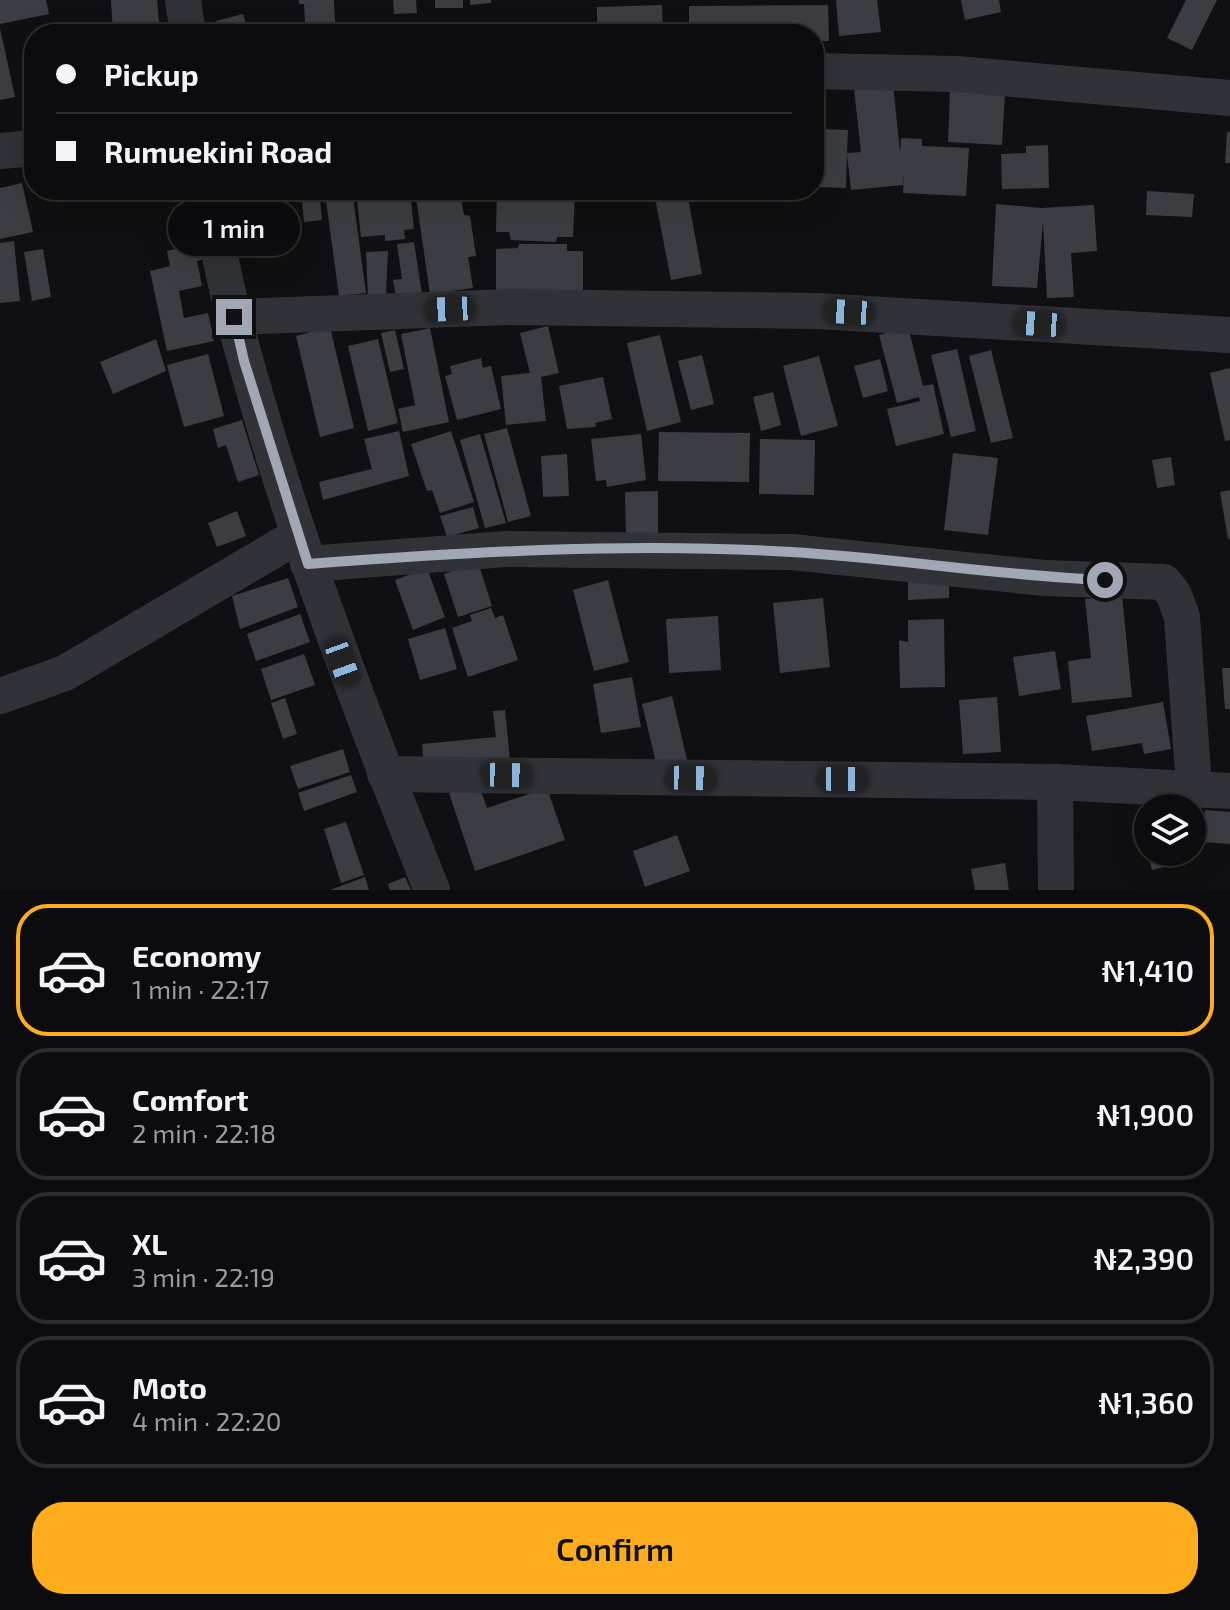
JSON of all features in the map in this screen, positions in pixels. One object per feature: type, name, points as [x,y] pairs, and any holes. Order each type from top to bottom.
[{"type":"street","points":[[183,0],[187,24]]},
{"type":"street","points":[[824,71],[956,74],[1230,98]]},
{"type":"street","points":[[0,151],[24,149]]},
{"type":"street","points":[[211,200],[244,361],[303,550],[385,774],[432,890]]},
{"type":"street","points":[[234,317],[512,307],[817,311],[1230,335]]},
{"type":"street","points":[[0,696],[65,673],[303,550],[791,552],[1045,578],[1164,582],[1174,595],[1182,617],[1194,787]]},
{"type":"street","points":[[385,774],[1055,782],[1230,791]]},
{"type":"street","points":[[1055,782],[1056,890]]},
{"type":"building","points":[[0,0],[46,0],[49,14],[0,24]]},
{"type":"building","points":[[111,0],[157,0],[159,24],[112,24]]},
{"type":"building","points":[[299,0],[334,0],[335,22],[305,23],[304,4],[299,4]]},
{"type":"building","points":[[393,0],[416,0],[417,13],[394,14]]},
{"type":"building","points":[[435,0],[463,0],[463,8],[435,8]]},
{"type":"building","points":[[470,0],[491,0],[491,3],[470,5]]},
{"type":"building","points":[[836,0],[877,0],[881,32],[839,36]]},
{"type":"building","points":[[961,0],[999,0],[1001,12],[965,20]]},
{"type":"building","points":[[1186,0],[1217,0],[1192,50],[1167,38]]},
{"type":"building","points":[[662,5],[663,24],[597,24],[597,7]]},
{"type":"building","points":[[828,5],[829,41],[824,41],[824,24],[689,24],[689,6]]},
{"type":"building","points":[[243,14],[246,24],[217,24],[216,21]]},
{"type":"building","points":[[0,28],[15,97],[0,100]]},
{"type":"building","points":[[893,83],[900,153],[901,138],[922,139],[922,146],[969,148],[966,196],[903,193],[904,172],[903,185],[851,190],[847,154],[846,188],[824,187],[824,129],[848,130],[847,153],[861,152],[854,88]]},
{"type":"building","points":[[950,91],[1005,94],[1002,145],[948,142]]},
{"type":"building","points":[[1227,132],[1230,132],[1230,163],[1225,163]]},
{"type":"building","points":[[1048,145],[1049,188],[1002,189],[1001,154],[1026,153],[1026,146]]},
{"type":"building","points":[[22,183],[33,232],[0,239],[0,188]]},
{"type":"building","points":[[1147,191],[1194,194],[1192,217],[1146,215]]},
{"type":"building","points":[[302,200],[320,200],[322,220],[304,222]]},
{"type":"building","points":[[326,200],[353,200],[366,293],[339,296]]},
{"type":"building","points":[[357,200],[411,200],[414,229],[404,230],[405,239],[385,241],[385,235],[361,237]]},
{"type":"building","points":[[416,200],[462,200],[464,215],[470,216],[476,256],[468,257],[473,288],[430,294]]},
{"type":"building","points":[[497,200],[575,200],[573,237],[557,237],[556,242],[511,240],[509,232],[496,232]]},
{"type":"building","points":[[655,200],[688,200],[702,274],[671,280]]},
{"type":"building","points":[[996,204],[1041,208],[1094,205],[1097,251],[1071,253],[1074,297],[1047,298],[1043,222],[1037,288],[992,286]]},
{"type":"building","points":[[14,241],[20,301],[0,303],[0,243]]},
{"type":"building","points":[[414,242],[422,294],[396,297],[393,280],[402,279],[397,244]]},
{"type":"building","points":[[200,243],[204,259],[197,261],[202,286],[179,291],[184,318],[208,313],[214,341],[167,351],[150,271],[170,266],[167,251]]},
{"type":"building","points":[[519,244],[567,244],[567,251],[583,251],[583,295],[496,295],[496,249],[518,248]]},
{"type":"building","points":[[43,249],[51,297],[32,301],[24,252]]},
{"type":"building","points":[[388,251],[386,296],[368,297],[366,252]]},
{"type":"building","points":[[548,326],[559,373],[541,377],[546,421],[506,425],[501,376],[530,373],[520,333]]},
{"type":"building","points":[[330,327],[354,428],[320,437],[296,336]]},
{"type":"building","points":[[908,327],[923,386],[933,384],[944,434],[896,446],[887,409],[920,401],[919,397],[897,403],[879,335]]},
{"type":"building","points":[[430,328],[449,422],[403,432],[398,409],[415,405],[401,334]]},
{"type":"building","points":[[395,330],[404,369],[390,372],[381,333]]},
{"type":"building","points":[[660,335],[681,422],[647,431],[627,343]]},
{"type":"building","points":[[156,339],[166,371],[113,394],[100,362]]},
{"type":"building","points":[[378,339],[398,423],[368,431],[348,346]]},
{"type":"building","points":[[957,349],[976,431],[951,437],[931,355]]},
{"type":"building","points":[[991,350],[1013,438],[991,443],[969,356]]},
{"type":"building","points":[[208,354],[224,416],[184,427],[167,365]]},
{"type":"building","points":[[702,355],[714,404],[691,410],[678,361]]},
{"type":"building","points":[[819,356],[838,426],[801,436],[783,366]]},
{"type":"building","points":[[481,358],[483,368],[491,366],[501,409],[457,420],[445,376],[452,374],[450,366]]},
{"type":"building","points":[[880,359],[888,391],[863,398],[854,366]]},
{"type":"building","points":[[1230,368],[1230,440],[1225,441],[1210,373]]},
{"type":"building","points":[[603,377],[612,419],[595,423],[596,427],[567,429],[559,386]]},
{"type":"building","points":[[773,392],[781,425],[761,431],[753,397]]},
{"type":"building","points":[[242,420],[259,475],[238,482],[226,445],[218,448],[213,429]]},
{"type":"building","points":[[507,428],[531,516],[508,522],[484,434]]},
{"type":"building","points":[[399,431],[409,476],[323,500],[319,482],[372,469],[364,439]]},
{"type":"building","points":[[451,431],[474,502],[440,513],[432,490],[427,491],[411,444]]},
{"type":"building","points":[[659,432],[750,433],[749,482],[658,481]]},
{"type":"building","points":[[480,434],[506,523],[485,528],[460,440]]},
{"type":"building","points":[[641,434],[646,480],[607,487],[606,480],[596,481],[591,439]]},
{"type":"building","points":[[760,439],[815,440],[814,495],[759,494]]},
{"type":"building","points":[[953,453],[998,458],[988,535],[944,530]]},
{"type":"building","points":[[567,454],[569,496],[543,497],[541,456]]},
{"type":"building","points":[[1171,457],[1175,485],[1157,488],[1152,460]]},
{"type":"building","points":[[1230,490],[1230,539],[1228,539],[1220,492]]},
{"type":"building","points":[[658,491],[658,541],[626,542],[625,492]]},
{"type":"building","points":[[473,507],[479,528],[447,537],[440,516]]},
{"type":"building","points":[[237,511],[246,536],[217,547],[208,523]]},
{"type":"building","points":[[478,562],[492,606],[458,617],[444,574]]},
{"type":"building","points":[[427,568],[445,617],[413,630],[395,580]]},
{"type":"building","points":[[288,578],[298,607],[240,629],[232,596]]},
{"type":"building","points":[[608,580],[629,662],[594,671],[573,590]]},
{"type":"building","points":[[949,580],[949,598],[908,600],[908,582]]},
{"type":"building","points":[[1122,595],[1132,697],[1072,703],[1068,661],[1091,658],[1085,599]]},
{"type":"building","points":[[823,598],[830,667],[780,673],[773,603]]},
{"type":"building","points":[[491,608],[495,618],[503,615],[518,660],[468,677],[452,628],[472,621],[470,615]]},
{"type":"building","points":[[300,614],[310,642],[256,661],[247,634]]},
{"type":"building","points":[[718,616],[721,670],[669,673],[666,619]]},
{"type":"building","points":[[944,619],[945,687],[900,688],[899,640],[908,642],[908,620]]},
{"type":"building","points":[[445,628],[457,669],[420,680],[408,639]]},
{"type":"building","points":[[1055,651],[1061,689],[1019,696],[1013,657]]},
{"type":"building","points":[[304,654],[315,685],[271,700],[261,669]]},
{"type":"building","points":[[1222,668],[1230,668],[1230,709],[1225,709]]},
{"type":"building","points":[[632,677],[641,727],[601,733],[593,684]]},
{"type":"building","points":[[672,696],[687,760],[657,767],[642,704]]},
{"type":"building","points":[[997,697],[1001,752],[963,754],[959,700]]},
{"type":"building","points":[[285,698],[297,734],[283,739],[271,703]]},
{"type":"building","points":[[1163,702],[1171,749],[1144,754],[1142,743],[1092,751],[1086,716]]},
{"type":"building","points":[[505,710],[510,760],[424,768],[422,744],[496,737],[493,711]]},
{"type":"building","points":[[343,749],[350,772],[298,789],[290,766]]},
{"type":"building","points":[[351,775],[357,792],[304,811],[298,793]]},
{"type":"building","points":[[478,783],[487,808],[547,788],[565,840],[475,871],[449,793]]},
{"type":"building","points":[[1206,810],[1230,812],[1230,844],[1206,842]]},
{"type":"building","points":[[346,822],[364,875],[341,883],[324,829]]},
{"type":"building","points":[[677,835],[690,871],[645,887],[633,851]]},
{"type":"building","points":[[1005,863],[1009,890],[975,890],[971,869]]},
{"type":"building","points":[[365,877],[369,890],[330,890]]},
{"type":"building","points":[[405,877],[411,890],[390,890],[388,884]]},
{"type":"route","points":[[234,317],[244,361],[308,564],[506,549],[791,552],[1045,578],[1105,580]]}]
